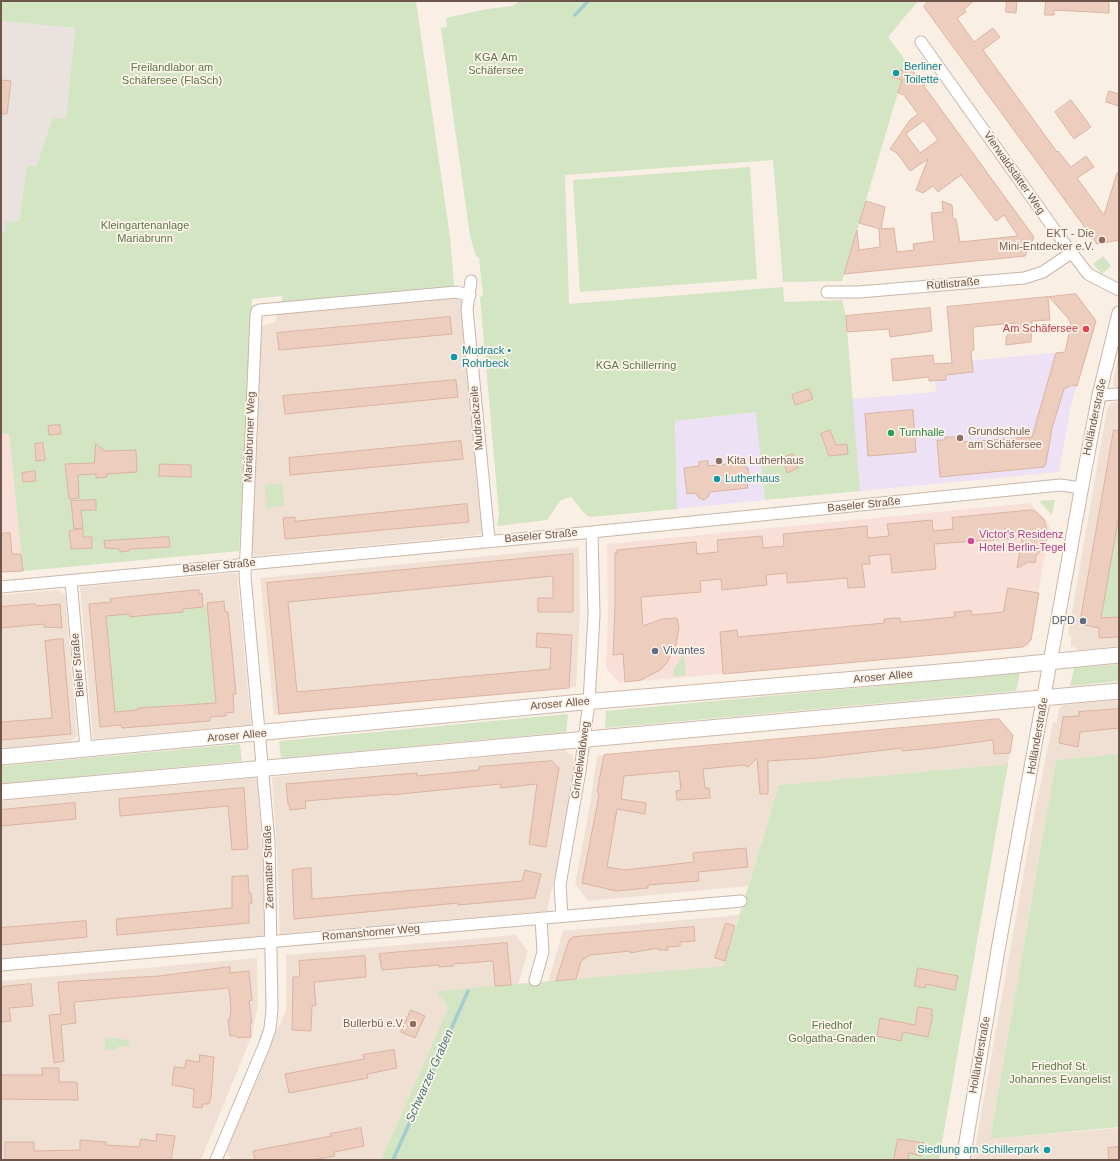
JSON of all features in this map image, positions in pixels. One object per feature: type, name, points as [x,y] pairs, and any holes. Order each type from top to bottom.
[{"type":"main road","name":"Aroser Allee","points":[[1,757],[589,702],[1119,655]]},
{"type":"main road","points":[[1,792],[1119,691]]},
{"type":"street","name":"Vierwaldstätter Weg","points":[[921,42],[1071,253],[1088,274],[1096,280],[1119,290]]},
{"type":"street","name":"Rütlistraße","points":[[827,292],[859,292],[1024,278],[1043,272],[1071,253]]},
{"type":"street","name":"Mudrackzeile","points":[[471,281],[467,309],[489,540]]},
{"type":"street","name":"Mariabrunner Weg","points":[[245,564],[254,337],[257,311],[456,292],[470,295]]},
{"type":"street","name":"Holländerstraße","points":[[963,1160],[997,955],[1099,395],[1119,313]]},
{"type":"street","points":[[1099,395],[1119,394]]},
{"type":"street","name":"Baseler Straße","points":[[1,587],[489,540],[592,532],[1060,485],[1082,488]]},
{"type":"street","name":"Grindelwaldweg","points":[[562,916],[560,885],[585,739],[589,702],[594,615],[592,532]]},
{"type":"street","name":"Zermatter Straße","points":[[216,1160],[270,1029],[272,1009],[269,842],[245,564]]},
{"type":"street","name":"Bieler Straße","points":[[71,581],[86,749]]},
{"type":"street","name":"Romanshorner Weg","points":[[1,965],[742,901]]},
{"type":"street","points":[[536,980],[543,952],[541,918]]},
{"type":"shaded area","points":[[1,21],[75,28],[66,119],[53,118],[36,167],[26,170],[19,222],[4,233],[1,232]]},
{"type":"shaded area","points":[[460,297],[462,301],[484,527],[482,532],[478,535],[253,556],[251,554],[259,327],[275,322],[278,312]]},
{"type":"shaded area","name":"Grundschule am Schäfersee","points":[[1087,350],[1071,405],[1059,472],[860,491],[852,399],[936,392],[934,364]]},
{"type":"shaded area","points":[[1119,352],[1118,390],[1113,385],[1113,381]]},
{"type":"shaded area","points":[[1119,401],[1119,646],[1079,650],[1071,646],[1071,635],[1068,635],[1107,409],[1111,403]]},
{"type":"shaded area","name":"Kita Lutherhaus","points":[[757,412],[765,500],[677,509],[675,421]]},
{"type":"shaded area","points":[[1,434],[9,434],[23,571],[1,572]]},
{"type":"shaded area","points":[[1030,503],[1050,525],[1029,646],[620,683],[606,668],[608,620],[607,544]]},
{"type":"shaded area","points":[[579,547],[580,613],[576,687],[274,715],[260,578]]},
{"type":"shaded area","points":[[237,573],[251,725],[93,739],[80,587]]},
{"type":"shaded area","points":[[60,590],[65,595],[77,736],[70,742],[1,749],[1,595]]},
{"type":"shaded area","points":[[1119,699],[1119,754],[1056,760],[990,1139],[1119,1128],[1119,1160],[973,1160],[1033,821],[1053,722],[1057,722],[1059,709],[1063,705]]},
{"type":"shaded area","points":[[999,719],[1013,735],[1008,764],[779,785],[748,886],[588,901],[575,884],[590,805],[597,756]]},
{"type":"shaded area","points":[[564,750],[572,755],[575,764],[564,834],[547,911],[280,934],[272,777]]},
{"type":"shaded area","points":[[254,778],[257,780],[262,848],[264,936],[1,959],[1,801]]},
{"type":"shaded area","points":[[739,915],[724,966],[548,982],[563,931]]},
{"type":"shaded area","points":[[515,935],[528,951],[518,985],[436,991],[448,1008],[381,1160],[231,1160],[226,1149],[286,1010],[286,955]]},
{"type":"shaded area","points":[[257,958],[258,1004],[252,1035],[201,1160],[1,1160],[1,981]]},
{"type":"green space","name":"Kleingartenanlage Mariabrunn","points":[[1,1],[416,1],[450,237],[454,286],[282,303],[282,296],[252,299],[239,551],[23,571],[9,434],[1,434],[1,232],[4,232],[7,221],[19,222],[26,170],[29,165],[36,167],[53,117],[66,119],[75,28],[1,21]]},
{"type":"green space","points":[[520,1],[918,1],[888,37],[907,62],[842,281],[783,282],[773,160],[565,175],[569,304],[783,287],[784,302],[842,300],[846,316],[860,491],[765,500],[756,412],[675,421],[677,509],[590,517],[584,513],[571,497],[561,500],[547,520],[497,526],[499,514],[480,297],[483,296],[479,258],[476,256],[470,236],[441,28],[447,27],[446,18],[487,9],[512,6]]},
{"type":"green space","points":[[750,167],[757,279],[580,292],[573,180]]},
{"type":"green space","points":[[1103,256],[1111,266],[1102,274],[1093,264]]},
{"type":"green space","points":[[283,483],[284,506],[266,508],[265,485]]},
{"type":"green space","points":[[1055,500],[1052,515],[1039,501]]},
{"type":"green space","points":[[1119,515],[1119,617],[1101,618]]},
{"type":"green space","points":[[208,605],[216,703],[167,705],[167,707],[138,708],[138,710],[115,713],[106,615],[130,614],[130,617],[148,615],[148,613]]},
{"type":"green space","points":[[684,653],[686,675],[674,677],[673,670]]},
{"type":"green space","points":[[1119,664],[1119,681],[1070,686],[1074,668]]},
{"type":"green space","points":[[1020,673],[1016,691],[605,728],[606,711]]},
{"type":"green space","points":[[568,714],[566,732],[281,758],[279,741]]},
{"type":"green space","points":[[240,744],[242,761],[1,784],[1,766]]},
{"type":"green space","name":"Friedhof St. Johannes Evangelist","points":[[1119,754],[1119,1127],[990,1139],[1056,760]]},
{"type":"green space","name":"Friedhof Golgatha-Gnaden","points":[[1008,764],[939,1160],[381,1160],[448,1008],[436,991],[724,966],[779,785]]},
{"type":"green space","points":[[105,1037],[129,1040],[129,1046],[117,1047],[116,1050],[105,1050]]},
{"type":"building","points":[[928,1],[974,1],[964,9],[966,12],[957,18],[974,42],[993,28],[1000,37],[983,50],[1057,152],[1058,151],[1071,167],[1086,156],[1094,167],[1077,178],[1104,215],[1117,173],[1119,173],[1119,240],[1097,244],[924,7]]},
{"type":"building","points":[[1007,1],[1017,1],[1016,13],[1006,12]]},
{"type":"building","points":[[1046,1],[1109,1],[1109,13],[1054,10],[1054,15],[1045,15]]},
{"type":"building","points":[[907,63],[916,75],[927,78],[924,86],[1034,237],[1025,256],[844,274],[857,230],[859,250],[880,247],[880,229],[859,223],[866,201],[885,207],[881,229],[894,228],[897,252],[914,250],[913,244],[934,241],[931,213],[943,212],[942,201],[952,205],[953,219],[956,219],[960,242],[1018,236],[1004,215],[996,221],[961,175],[938,192],[933,186],[923,193],[916,190],[928,159],[910,171],[897,153],[890,149],[910,120],[918,114],[904,95],[898,93],[902,80],[892,77],[895,68],[904,71]],"holes":[[[924,121],[938,140],[920,153],[906,134]]]},
{"type":"building","points":[[1,80],[11,81],[7,114],[1,114]]},
{"type":"building","points":[[1109,91],[1119,94],[1119,106],[1106,102]]},
{"type":"building","points":[[1071,100],[1091,127],[1074,139],[1055,112]]},
{"type":"building","points":[[1076,294],[1096,321],[1077,386],[1072,385],[1064,389],[1052,428],[1044,467],[940,477],[937,440],[945,440],[945,437],[955,437],[956,439],[964,439],[964,442],[1032,437],[1056,353],[1065,352],[1071,325],[1068,318],[1049,297]]},
{"type":"building","points":[[1048,297],[1050,320],[1032,321],[1031,342],[1006,345],[1006,338],[1014,323],[973,327],[974,350],[971,351],[973,372],[946,375],[946,380],[929,381],[929,377],[893,381],[891,359],[933,355],[934,364],[952,363],[947,307]]},
{"type":"building","points":[[930,308],[932,331],[890,337],[889,329],[847,332],[846,316]]},
{"type":"building","points":[[450,317],[452,334],[279,350],[277,333]]},
{"type":"building","points":[[456,380],[458,397],[285,414],[283,396]]},
{"type":"building","points":[[809,389],[813,399],[795,405],[792,395]]},
{"type":"building","name":"Turnhalle","points":[[913,410],[916,452],[868,456],[865,414]]},
{"type":"building","points":[[60,425],[61,434],[49,435],[48,426]]},
{"type":"building","points":[[830,430],[836,445],[847,444],[848,454],[829,456],[821,434]]},
{"type":"building","points":[[1114,430],[1119,431],[1119,515],[1101,618],[1119,617],[1119,637],[1099,638],[1099,628],[1080,624]]},
{"type":"building","points":[[461,441],[463,459],[290,475],[289,458]]},
{"type":"building","points":[[43,443],[45,460],[36,461],[35,444]]},
{"type":"building","points":[[96,444],[105,451],[136,450],[137,472],[106,474],[107,477],[96,478],[96,474],[78,475],[79,498],[69,499],[65,464],[94,463]]},
{"type":"building","points":[[793,454],[798,468],[787,473],[782,458]]},
{"type":"building","name":"Lutherhaus","points":[[708,461],[708,466],[745,462],[746,468],[748,468],[750,482],[747,482],[748,488],[710,492],[708,497],[704,500],[699,498],[695,493],[687,494],[684,468],[699,466],[699,462]]},
{"type":"building","points":[[160,464],[191,465],[191,477],[159,476]]},
{"type":"building","points":[[35,471],[36,481],[23,482],[22,473]]},
{"type":"building","points":[[96,500],[96,510],[81,510],[83,528],[74,529],[71,501]]},
{"type":"building","points":[[467,504],[469,522],[285,539],[283,518],[295,517],[295,521]]},
{"type":"building","points":[[1033,510],[1044,519],[1048,534],[1046,544],[1036,556],[1035,563],[1029,562],[1017,568],[1022,538],[934,544],[936,569],[892,573],[890,554],[869,556],[870,564],[862,564],[865,587],[848,588],[847,578],[787,583],[787,573],[766,575],[767,585],[722,590],[721,579],[700,581],[701,592],[641,597],[643,626],[662,619],[677,618],[679,627],[676,645],[667,663],[660,670],[641,680],[625,682],[623,654],[613,655],[615,553],[617,553],[617,550],[696,542],[697,554],[718,552],[717,540],[762,536],[763,548],[784,546],[783,534],[867,526],[868,538],[889,536],[887,524],[932,520],[933,531],[953,529],[952,518]]},
{"type":"building","points":[[83,529],[83,537],[92,537],[92,548],[71,549],[69,531]]},
{"type":"building","points":[[10,533],[12,554],[21,554],[23,571],[1,572],[1,534]]},
{"type":"building","points":[[169,537],[170,547],[129,549],[129,551],[120,552],[120,549],[105,548],[104,541]]},
{"type":"building","points":[[573,554],[573,612],[538,612],[538,598],[553,598],[553,576],[288,602],[297,692],[550,669],[551,648],[536,647],[537,633],[572,635],[569,688],[279,714],[267,583]]},
{"type":"building","points":[[1008,588],[1039,593],[1031,640],[1023,647],[723,674],[720,632],[737,630],[738,637],[884,623],[884,619],[900,618],[901,622],[955,617],[954,612],[971,610],[972,615],[1003,612]]},
{"type":"building","points":[[199,590],[199,594],[202,593],[203,607],[183,609],[183,612],[130,617],[130,614],[106,616],[115,712],[138,710],[138,708],[216,703],[207,603],[224,601],[225,612],[228,612],[236,694],[233,694],[234,712],[226,713],[226,716],[210,717],[210,721],[122,728],[121,725],[100,727],[89,604],[111,602],[110,599]]},
{"type":"building","points":[[35,604],[36,606],[60,604],[62,628],[44,627],[44,624],[1,628],[1,607]]},
{"type":"building","points":[[63,639],[71,734],[1,740],[1,722],[52,718],[45,641]]},
{"type":"building","points":[[1119,709],[1119,728],[1080,732],[1078,747],[1059,743],[1063,717],[1079,716],[1079,712]]},
{"type":"building","points":[[999,719],[1013,735],[1010,753],[994,754],[993,740],[902,751],[902,748],[818,758],[768,761],[768,794],[760,794],[757,758],[748,767],[744,765],[703,769],[705,788],[709,788],[710,798],[677,800],[676,791],[681,790],[679,771],[624,776],[621,799],[646,803],[645,814],[617,809],[607,867],[625,870],[694,862],[693,853],[746,848],[748,867],[698,872],[699,881],[648,885],[648,888],[616,891],[582,883],[597,806],[599,793],[597,792],[604,755]]},
{"type":"building","points":[[552,761],[559,768],[546,847],[529,844],[537,784],[501,788],[500,784],[391,795],[305,801],[306,808],[290,810],[288,804],[286,784],[417,773],[417,776],[479,770],[479,767]]},
{"type":"building","points":[[244,788],[248,849],[232,850],[228,806],[120,816],[119,799]]},
{"type":"building","points":[[75,803],[76,819],[1,826],[1,810]]},
{"type":"building","points":[[311,868],[312,899],[522,881],[525,870],[541,874],[535,898],[458,905],[458,903],[294,919],[292,870]]},
{"type":"building","points":[[248,876],[249,893],[251,893],[252,903],[249,904],[249,923],[117,935],[116,919],[232,908],[232,877]]},
{"type":"building","points":[[86,921],[87,937],[1,945],[1,928]]},
{"type":"building","points":[[726,923],[735,926],[725,961],[715,958]]},
{"type":"building","points":[[694,927],[695,941],[680,942],[680,946],[667,947],[668,950],[658,950],[658,948],[630,953],[630,951],[590,955],[581,961],[576,979],[556,981],[569,940],[573,937]]},
{"type":"building","points":[[507,943],[511,985],[495,986],[493,961],[453,964],[453,966],[439,967],[439,965],[382,970],[379,954]]},
{"type":"building","points":[[365,956],[366,977],[314,982],[316,1005],[312,1006],[311,1031],[292,1030],[293,977],[300,977],[299,961]]},
{"type":"building","points":[[230,967],[230,973],[249,971],[252,1000],[249,1001],[252,1023],[250,1023],[251,1037],[238,1038],[237,1036],[230,1036],[228,1019],[230,1018],[231,1009],[229,988],[74,1002],[76,1023],[61,1025],[64,1061],[54,1063],[49,1015],[61,1014],[58,982],[159,976]]},
{"type":"building","points":[[918,968],[958,976],[955,990],[926,984],[925,988],[915,986]]},
{"type":"building","points":[[31,984],[33,1006],[9,1008],[11,1021],[1,1022],[1,987]]},
{"type":"building","points":[[918,1007],[932,1009],[931,1015],[933,1015],[928,1037],[903,1032],[901,1041],[877,1036],[880,1018],[915,1025]]},
{"type":"building","name":"Bullerbü e.V.","points":[[411,1010],[425,1016],[415,1038],[401,1032]]},
{"type":"building","points":[[394,1050],[397,1068],[367,1074],[368,1078],[289,1093],[285,1074],[364,1059],[363,1055]]},
{"type":"building","points":[[200,1055],[214,1057],[211,1097],[209,1104],[203,1104],[202,1108],[193,1107],[194,1089],[172,1085],[174,1067],[185,1068],[186,1060],[199,1062]]},
{"type":"building","points":[[42,1068],[59,1068],[59,1082],[77,1082],[78,1100],[1,1099],[1,1075],[42,1075]]},
{"type":"building","points":[[361,1128],[364,1146],[334,1152],[335,1156],[312,1160],[255,1160],[253,1151],[331,1136],[330,1134]]},
{"type":"building","points":[[157,1134],[175,1136],[171,1160],[5,1160],[5,1142],[34,1142],[34,1151],[80,1150],[80,1140],[106,1142],[106,1145],[139,1147],[141,1139],[156,1141]]},
{"type":"building","points":[[898,1139],[924,1143],[921,1156],[909,1153],[908,1160],[894,1160]]},
{"type":"building","points":[[1119,1147],[1119,1160],[1109,1160],[1108,1148]]},
{"type":"waterway","name":"Schwarzer Graben","points":[[575,15],[588,1]]},
{"type":"waterway","name":"Schwarzer Graben","points":[[393,1160],[468,991]]},
{"type":"place","name":"Berliner Toilette","points":[[896,73]]},
{"type":"place","name":"EKT - Die Mini-Entdecker e.V.","points":[[1102,240]]},
{"type":"place","name":"Am Schäfersee","points":[[1086,329]]},
{"type":"place","name":"Mudrack • Rohrbeck","points":[[454,357]]},
{"type":"place","name":"Turnhalle","points":[[891,433]]},
{"type":"place","name":"Grundschule am Schäfersee","points":[[960,438]]},
{"type":"place","name":"Kita Lutherhaus","points":[[719,461]]},
{"type":"place","name":"Lutherhaus","points":[[717,479]]},
{"type":"place","name":"Victor's Residenz Hotel Berlin-Tegel","points":[[971,541]]},
{"type":"place","name":"DPD","points":[[1083,621]]},
{"type":"place","name":"Vivantes","points":[[655,651]]},
{"type":"place","name":"Bullerbü e.V.","points":[[413,1024]]},
{"type":"place","name":"Siedlung am Schillerpark","points":[[1047,1150]]},
{"type":"park label","name":"KGA Am Schäfersee","points":[[496,64]]},
{"type":"park label","name":"Freilandlabor am Schäfersee (FlaSch)","points":[[172,74]]},
{"type":"park label","name":"KGA Schillerring","points":[[636,366]]}]
